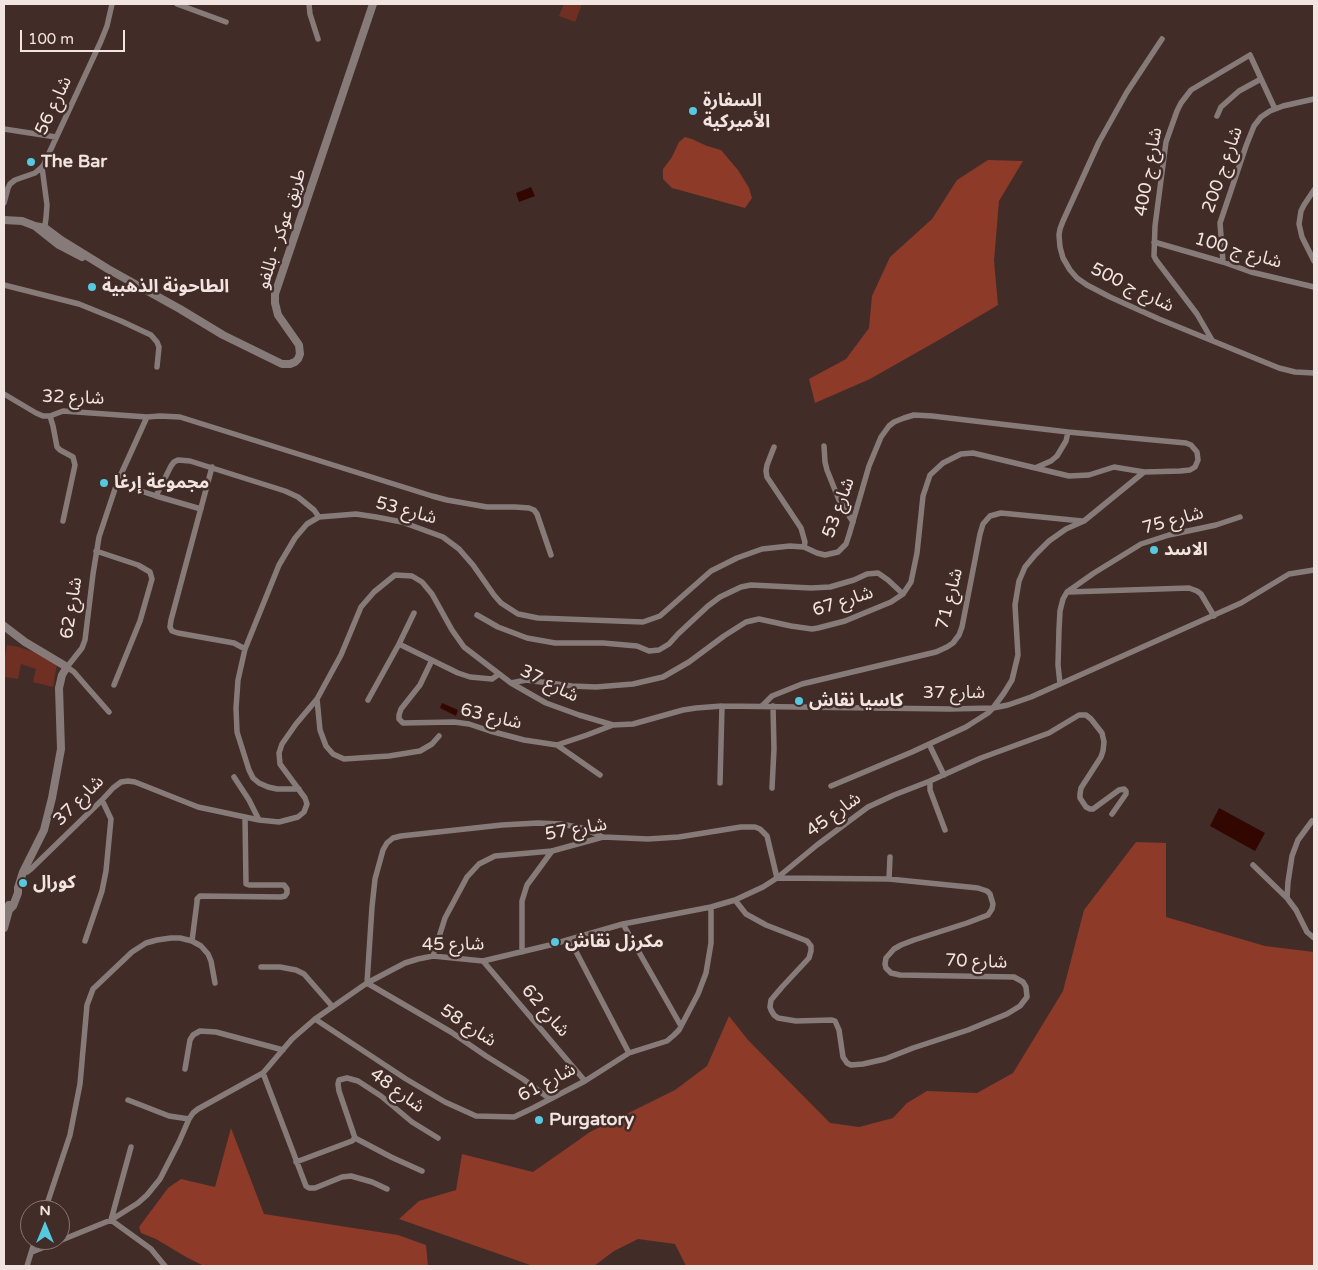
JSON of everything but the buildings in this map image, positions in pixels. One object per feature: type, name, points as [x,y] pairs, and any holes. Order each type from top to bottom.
[{"type":"street","name":"شارع 56","points":[[42,167],[101,41],[112,4]]},
{"type":"street","points":[[176,4],[226,22]]},
{"type":"street","points":[[309,4],[310,14],[318,39]]},
{"type":"street","name":"طريق عوكر - بللفو","points":[[4,220],[22,221],[44,230],[223,335],[274,361],[286,365],[297,360],[300,351],[299,345],[278,315],[275,294],[373,4]]},
{"type":"street","name":"شارع ج 500","points":[[1162,39],[1127,92],[1099,142],[1060,229],[1060,247],[1063,258],[1077,278],[1110,297],[1279,368],[1295,372],[1314,372]]},
{"type":"street","name":"شارع ج 400","points":[[1212,340],[1197,314],[1154,256],[1156,216],[1166,142],[1181,103],[1191,90],[1200,84],[1250,55],[1261,79]]},
{"type":"street","points":[[1218,116],[1221,107],[1239,91],[1261,79],[1275,109]]},
{"type":"street","name":"شارع ج 200","points":[[1223,262],[1220,228],[1222,214],[1254,126],[1261,117],[1275,109],[1314,99]]},
{"type":"street","points":[[4,128],[56,137]]},
{"type":"street","points":[[4,203],[10,184],[15,180],[34,173],[42,167],[47,205],[44,230]]},
{"type":"street","name":"شارع ج 100","points":[[1314,190],[1301,211],[1299,224],[1302,237],[1314,261]]},
{"type":"street","name":"شارع ج 100","points":[[1154,242],[1251,272],[1314,287]]},
{"type":"street","points":[[4,285],[79,304],[151,335],[160,347],[157,367]]},
{"type":"street","name":"شارع 32","points":[[4,394],[43,416],[50,416],[63,411],[147,417],[180,417],[447,500],[487,507],[515,506],[529,508],[537,514],[551,555]]},
{"type":"street","name":"شارع 53","points":[[319,517],[366,515],[402,522],[443,537],[459,549],[501,603],[518,614],[538,618],[643,622],[660,616],[711,571],[737,558],[762,549],[790,546],[804,547],[821,554],[838,552],[846,544],[869,466],[880,437],[889,426],[899,419],[914,415],[932,416],[1068,432],[1186,443],[1191,445],[1197,452],[1197,464],[1190,470],[1144,472]]},
{"type":"street","points":[[50,416],[54,426],[57,447],[73,457],[75,465],[63,521]]},
{"type":"street","name":"شارع 62","points":[[4,928],[24,872],[44,830],[52,798],[61,749],[59,688],[62,675],[82,648],[85,640],[99,537],[117,483],[147,417]]},
{"type":"street","points":[[1034,468],[1045,464],[1057,456],[1066,442],[1068,432]]},
{"type":"street","points":[[824,446],[827,470],[839,500],[853,522]]},
{"type":"street","points":[[774,447],[767,465],[767,477],[801,528],[806,542],[804,547]]},
{"type":"street","points":[[477,615],[498,627],[527,638],[554,643],[603,643],[637,646],[649,651],[659,650],[669,644],[708,606],[720,597],[741,587],[751,585],[830,587],[867,574],[878,573],[903,594],[912,582],[923,496],[930,475],[950,459],[966,452],[1069,476],[1089,475],[1105,469],[1119,467],[1144,472]]},
{"type":"street","points":[[156,496],[171,466],[178,460],[190,461],[285,491],[298,497],[314,510],[319,517],[307,524],[295,538],[278,565],[245,649],[238,680],[237,732],[248,770],[253,778],[268,787],[299,789]]},
{"type":"street","points":[[212,467],[171,620],[171,628],[172,631],[178,633],[234,643],[245,649]]},
{"type":"street","points":[[993,708],[1012,680],[1018,656],[1015,606],[1019,581],[1025,567],[1049,541],[1066,529],[1084,521],[1144,472]]},
{"type":"street","points":[[117,483],[201,509]]},
{"type":"street","name":"شارع 71","points":[[762,706],[772,696],[802,684],[936,652],[953,643],[962,627],[980,534],[983,524],[990,516],[1002,513],[1084,521]]},
{"type":"street","name":"شارع 75","points":[[1067,592],[1141,544],[1169,534],[1216,525],[1240,517]]},
{"type":"street","points":[[96,552],[138,565],[150,572],[152,579],[140,621],[114,686]]},
{"type":"street","name":"شارع 37","points":[[24,872],[31,869],[113,788],[121,782],[128,780],[198,807],[245,818],[279,822],[298,817],[304,812],[307,804],[299,789],[280,764],[279,753],[282,744],[317,698],[340,655],[361,607],[374,592],[395,575],[412,576],[422,582],[432,594],[464,647],[511,684],[546,703],[613,725],[633,724],[683,710],[722,706],[993,708],[1018,702],[1241,604],[1289,574],[1314,570]]},
{"type":"street","points":[[1060,684],[1058,665],[1060,611],[1067,592],[1189,588],[1200,594],[1214,616]]},
{"type":"street","name":"شارع 67","points":[[511,684],[526,680],[596,687],[633,684],[663,677],[689,662],[746,622],[759,620],[791,626],[818,628],[845,621],[891,602],[903,594]]},
{"type":"street","points":[[368,700],[414,613]]},
{"type":"street","points":[[4,626],[25,642],[74,672],[109,712]]},
{"type":"street","points":[[399,644],[470,677],[492,679],[499,674]]},
{"type":"street","name":"شارع 63","points":[[432,660],[420,685],[401,709],[399,718],[403,723],[454,722],[469,724],[490,732],[558,745],[613,725]]},
{"type":"street","points":[[317,698],[320,730],[326,746],[333,754],[344,759],[389,756],[420,751],[432,744],[439,736]]},
{"type":"street","points":[[720,784],[722,706]]},
{"type":"street","points":[[772,788],[773,706]]},
{"type":"street","name":"شارع 45","points":[[831,786],[912,752],[977,721],[993,708]]},
{"type":"street","name":"شارع 45","points":[[32,1252],[111,1220],[138,1202],[147,1195],[160,1179],[189,1119],[198,1108],[263,1073],[292,1039],[315,1019],[367,983],[405,964],[433,956],[483,961],[570,940],[622,924],[711,908],[735,900],[777,878],[816,845],[868,807],[981,758],[1049,733],[1079,715],[1086,715],[1102,733],[1104,738],[1101,757],[1081,788],[1080,798],[1083,805],[1094,809],[1119,790],[1124,789],[1126,794],[1112,814]]},
{"type":"street","points":[[929,744],[944,775]]},
{"type":"street","points":[[558,745],[600,775]]},
{"type":"street","points":[[234,778],[249,800],[259,820]]},
{"type":"street","points":[[930,781],[930,790],[945,830]]},
{"type":"street","points":[[85,940],[102,891],[106,871],[111,819],[102,800]]},
{"type":"street","points":[[192,942],[197,899],[200,896],[281,897],[287,893],[284,885],[246,884],[245,818]]},
{"type":"street","points":[[1288,898],[1288,882],[1292,856],[1298,840],[1312,821]]},
{"type":"street","points":[[367,983],[375,878],[383,850],[393,838],[502,825],[538,823],[582,828],[603,837]]},
{"type":"street","name":"شارع 57","points":[[433,956],[445,918],[467,877],[479,864],[495,856],[552,851],[603,837],[648,839],[679,837],[741,827],[755,827],[767,836],[777,878]]},
{"type":"street","points":[[522,952],[522,901],[527,885],[552,851]]},
{"type":"street","points":[[889,880],[890,857]]},
{"type":"street","points":[[1253,864],[1288,898],[1308,932],[1314,938]]},
{"type":"street","name":"شارع 70","points":[[735,900],[746,914],[766,925],[807,941],[811,946],[809,958],[771,1000],[771,1010],[778,1018],[796,1021],[832,1020],[835,1022],[839,1030],[843,1057],[851,1065],[885,1058],[968,1030],[1007,1014],[1020,1006],[1027,997],[1026,987],[1023,982],[1014,977],[900,975],[888,972],[885,966],[889,954],[894,949],[914,940],[985,917],[990,913],[993,904],[990,894],[983,889],[889,880],[777,878]]},
{"type":"street","name":"شارع 61","points":[[315,1019],[406,1079],[445,1102],[476,1116],[514,1117],[585,1081],[629,1052],[667,1040],[674,1035],[698,994],[706,973],[711,943],[711,908]]},
{"type":"street","points":[[622,924],[681,1026]]},
{"type":"street","points":[[48,1200],[70,1135],[80,1084],[87,1005],[93,989],[139,947],[157,940],[171,938],[180,938],[201,946],[208,954],[214,971],[215,983]]},
{"type":"street","points":[[570,940],[629,1052]]},
{"type":"street","name":"شارع 62","points":[[483,961],[585,1081]]},
{"type":"street","points":[[261,967],[280,967],[296,970],[304,974],[332,1006]]},
{"type":"street","name":"شارع 58","points":[[367,983],[451,1032],[550,1099]]},
{"type":"street","points":[[185,1069],[190,1040],[193,1035],[200,1031],[216,1032],[283,1050]]},
{"type":"street","points":[[263,1073],[306,1186],[315,1188],[342,1177],[351,1176],[387,1189]]},
{"type":"street","name":"شارع 48","points":[[355,1138],[338,1084],[339,1080],[347,1078],[358,1081],[381,1096],[412,1122],[438,1138]]},
{"type":"street","points":[[128,1100],[169,1116],[189,1119]]},
{"type":"street","points":[[296,1162],[355,1138],[422,1172]]},
{"type":"street","points":[[131,1147],[111,1220],[151,1249],[165,1266]]},
{"type":"street","points":[[27,1266],[32,1252]]},
{"type":"shaded area","points":[[564,4],[582,4],[575,22],[559,16]]},
{"type":"shaded area","points":[[685,137],[721,150],[738,170],[749,188],[752,198],[745,208],[672,188],[663,179],[663,169],[672,157],[679,142]]},
{"type":"shaded area","points":[[988,160],[1023,161],[999,201],[994,261],[998,305],[870,379],[815,403],[809,379],[846,359],[869,328],[872,296],[890,257],[932,219],[957,180]]},
{"type":"shaded area","points":[[531,187],[535,196],[519,202],[516,193]]},
{"type":"shaded area","points":[[7,645],[36,653],[57,664],[53,687],[33,682],[36,669],[21,664],[18,679],[4,677]]},
{"type":"shaded area","points":[[442,703],[458,710],[456,716],[440,708]]},
{"type":"shaded area","points":[[1219,808],[1265,833],[1255,851],[1210,826]]},
{"type":"shaded area","points":[[1136,842],[1166,843],[1166,917],[1265,946],[1314,952],[1314,1266],[686,1266],[675,1244],[638,1239],[614,1251],[594,1266],[533,1266],[399,1219],[419,1201],[456,1190],[462,1154],[533,1172],[590,1132],[675,1090],[707,1066],[729,1016],[748,1040],[830,1123],[859,1127],[893,1118],[907,1103],[927,1091],[977,1093],[1013,1073],[1063,991],[1084,910]]},
{"type":"shaded area","points":[[231,1128],[264,1214],[398,1235],[426,1245],[428,1266],[204,1266],[156,1239],[141,1233],[139,1227],[168,1188],[181,1179],[215,1187]]},
{"type":"place","name":"السفارة الأميركية","points":[[693,111]]},
{"type":"place","name":"The Bar","points":[[31,162]]},
{"type":"place","name":"الطاحونة الذهبية","points":[[92,287]]},
{"type":"place","name":"مجموعة إرغا","points":[[104,483]]},
{"type":"place","name":"الاسد","points":[[1154,550]]},
{"type":"place","name":"كاسيا نقاش","points":[[799,701]]},
{"type":"place","name":"كورال","points":[[23,883]]},
{"type":"place","name":"مكرزل نقاش","points":[[555,942]]},
{"type":"place","name":"Purgatory","points":[[539,1120]]}]
